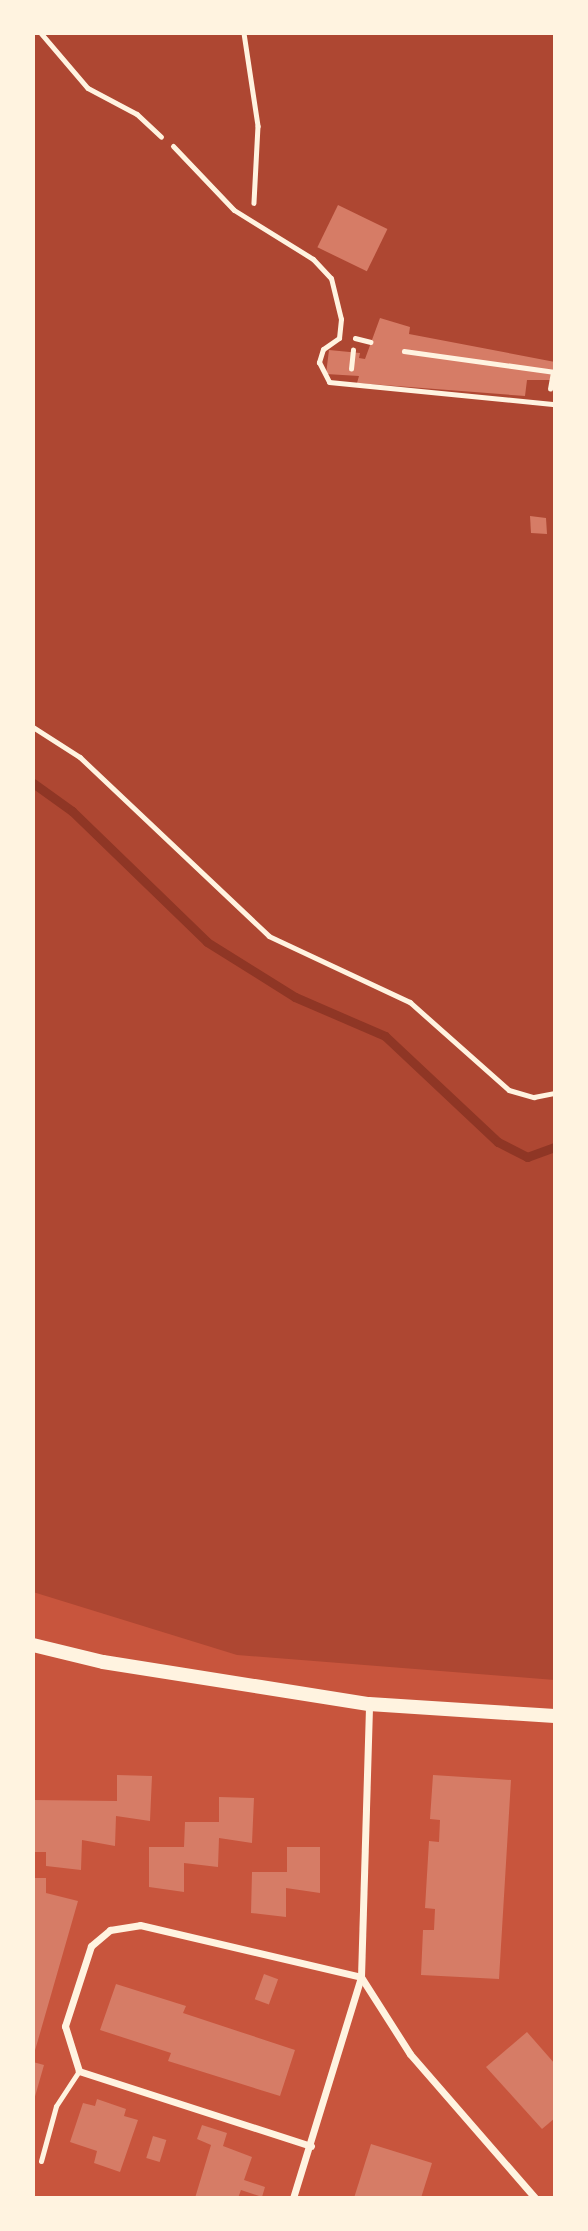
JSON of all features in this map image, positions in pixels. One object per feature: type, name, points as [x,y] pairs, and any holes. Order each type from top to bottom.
[{"type":"main road","points":[[33,1645],[103,1662],[369,1704],[555,1716]]},
{"type":"street","points":[[293,2198],[361,1977],[369,1704]]},
{"type":"street","points":[[311,2146],[79,2071],[65,2026],[91,1946],[110,1930],[140,1925],[361,1977],[410,2054],[535,2198]]},
{"type":"lane","points":[[173,146],[234,210],[313,259],[331,278],[341,319],[339,338],[323,349],[321,373],[329,382],[555,404]]},
{"type":"lane","points":[[41,2161],[56,2106],[79,2071]]},
{"type":"path","points":[[41,33],[88,88],[137,114],[173,146]]},
{"type":"path","points":[[244,33],[258,125],[254,212],[257,225]]},
{"type":"path","points":[[350,384],[354,338]]},
{"type":"path","points":[[404,351],[555,372]]},
{"type":"path","points":[[33,727],[80,757],[268,936],[410,1002],[509,1090],[534,1097],[555,1093]]},
{"type":"shaded area","points":[[33,33],[555,33],[555,1680],[237,1655],[33,1592]]},
{"type":"building","points":[[338,205],[387,229],[367,271],[317,247]]},
{"type":"building","points":[[380,318],[410,327],[409,334],[555,362],[555,380],[527,380],[525,396],[357,383],[359,376],[326,374],[329,350],[360,353],[359,358],[365,359]]},
{"type":"building","points":[[530,516],[546,518],[547,534],[531,533]]},
{"type":"building","points":[[117,1775],[152,1776],[150,1821],[116,1816],[115,1846],[82,1840],[81,1870],[46,1866],[46,1852],[33,1852],[33,1800],[117,1801]]},
{"type":"building","points":[[433,1775],[511,1780],[499,1979],[421,1975],[423,1930],[434,1930],[435,1909],[425,1908],[429,1841],[439,1842],[440,1820],[430,1819]]},
{"type":"building","points":[[219,1797],[254,1798],[252,1843],[219,1838],[218,1867],[184,1863],[184,1892],[149,1887],[149,1847],[184,1847],[185,1822],[219,1822]]},
{"type":"building","points":[[287,1847],[320,1847],[320,1893],[286,1888],[286,1917],[251,1913],[252,1872],[287,1872]]},
{"type":"building","points":[[33,1878],[46,1878],[46,1893],[78,1901],[34,2054]]},
{"type":"building","points":[[264,1974],[278,1979],[269,2005],[255,1999]]},
{"type":"building","points":[[116,1984],[186,2006],[183,2013],[295,2050],[280,2096],[168,2061],[171,2053],[100,2030]]},
{"type":"building","points":[[527,2032],[555,2064],[555,2118],[542,2129],[486,2067]]},
{"type":"building","points":[[33,2062],[44,2065],[34,2100],[33,2100]]},
{"type":"building","points":[[97,2099],[126,2109],[124,2116],[138,2120],[120,2172],[94,2163],[97,2151],[70,2142],[83,2103],[95,2106]]},
{"type":"building","points":[[202,2125],[227,2133],[223,2146],[252,2157],[244,2180],[265,2187],[262,2197],[241,2190],[238,2198],[195,2198],[211,2145],[197,2139]]},
{"type":"building","points":[[153,2136],[166,2140],[160,2162],[146,2158]]},
{"type":"building","points":[[371,2144],[432,2163],[421,2198],[354,2198]]},
{"type":"waterway","points":[[33,783],[72,811],[207,942],[295,997],[385,1036],[498,1142],[527,1157],[555,1147]]}]
